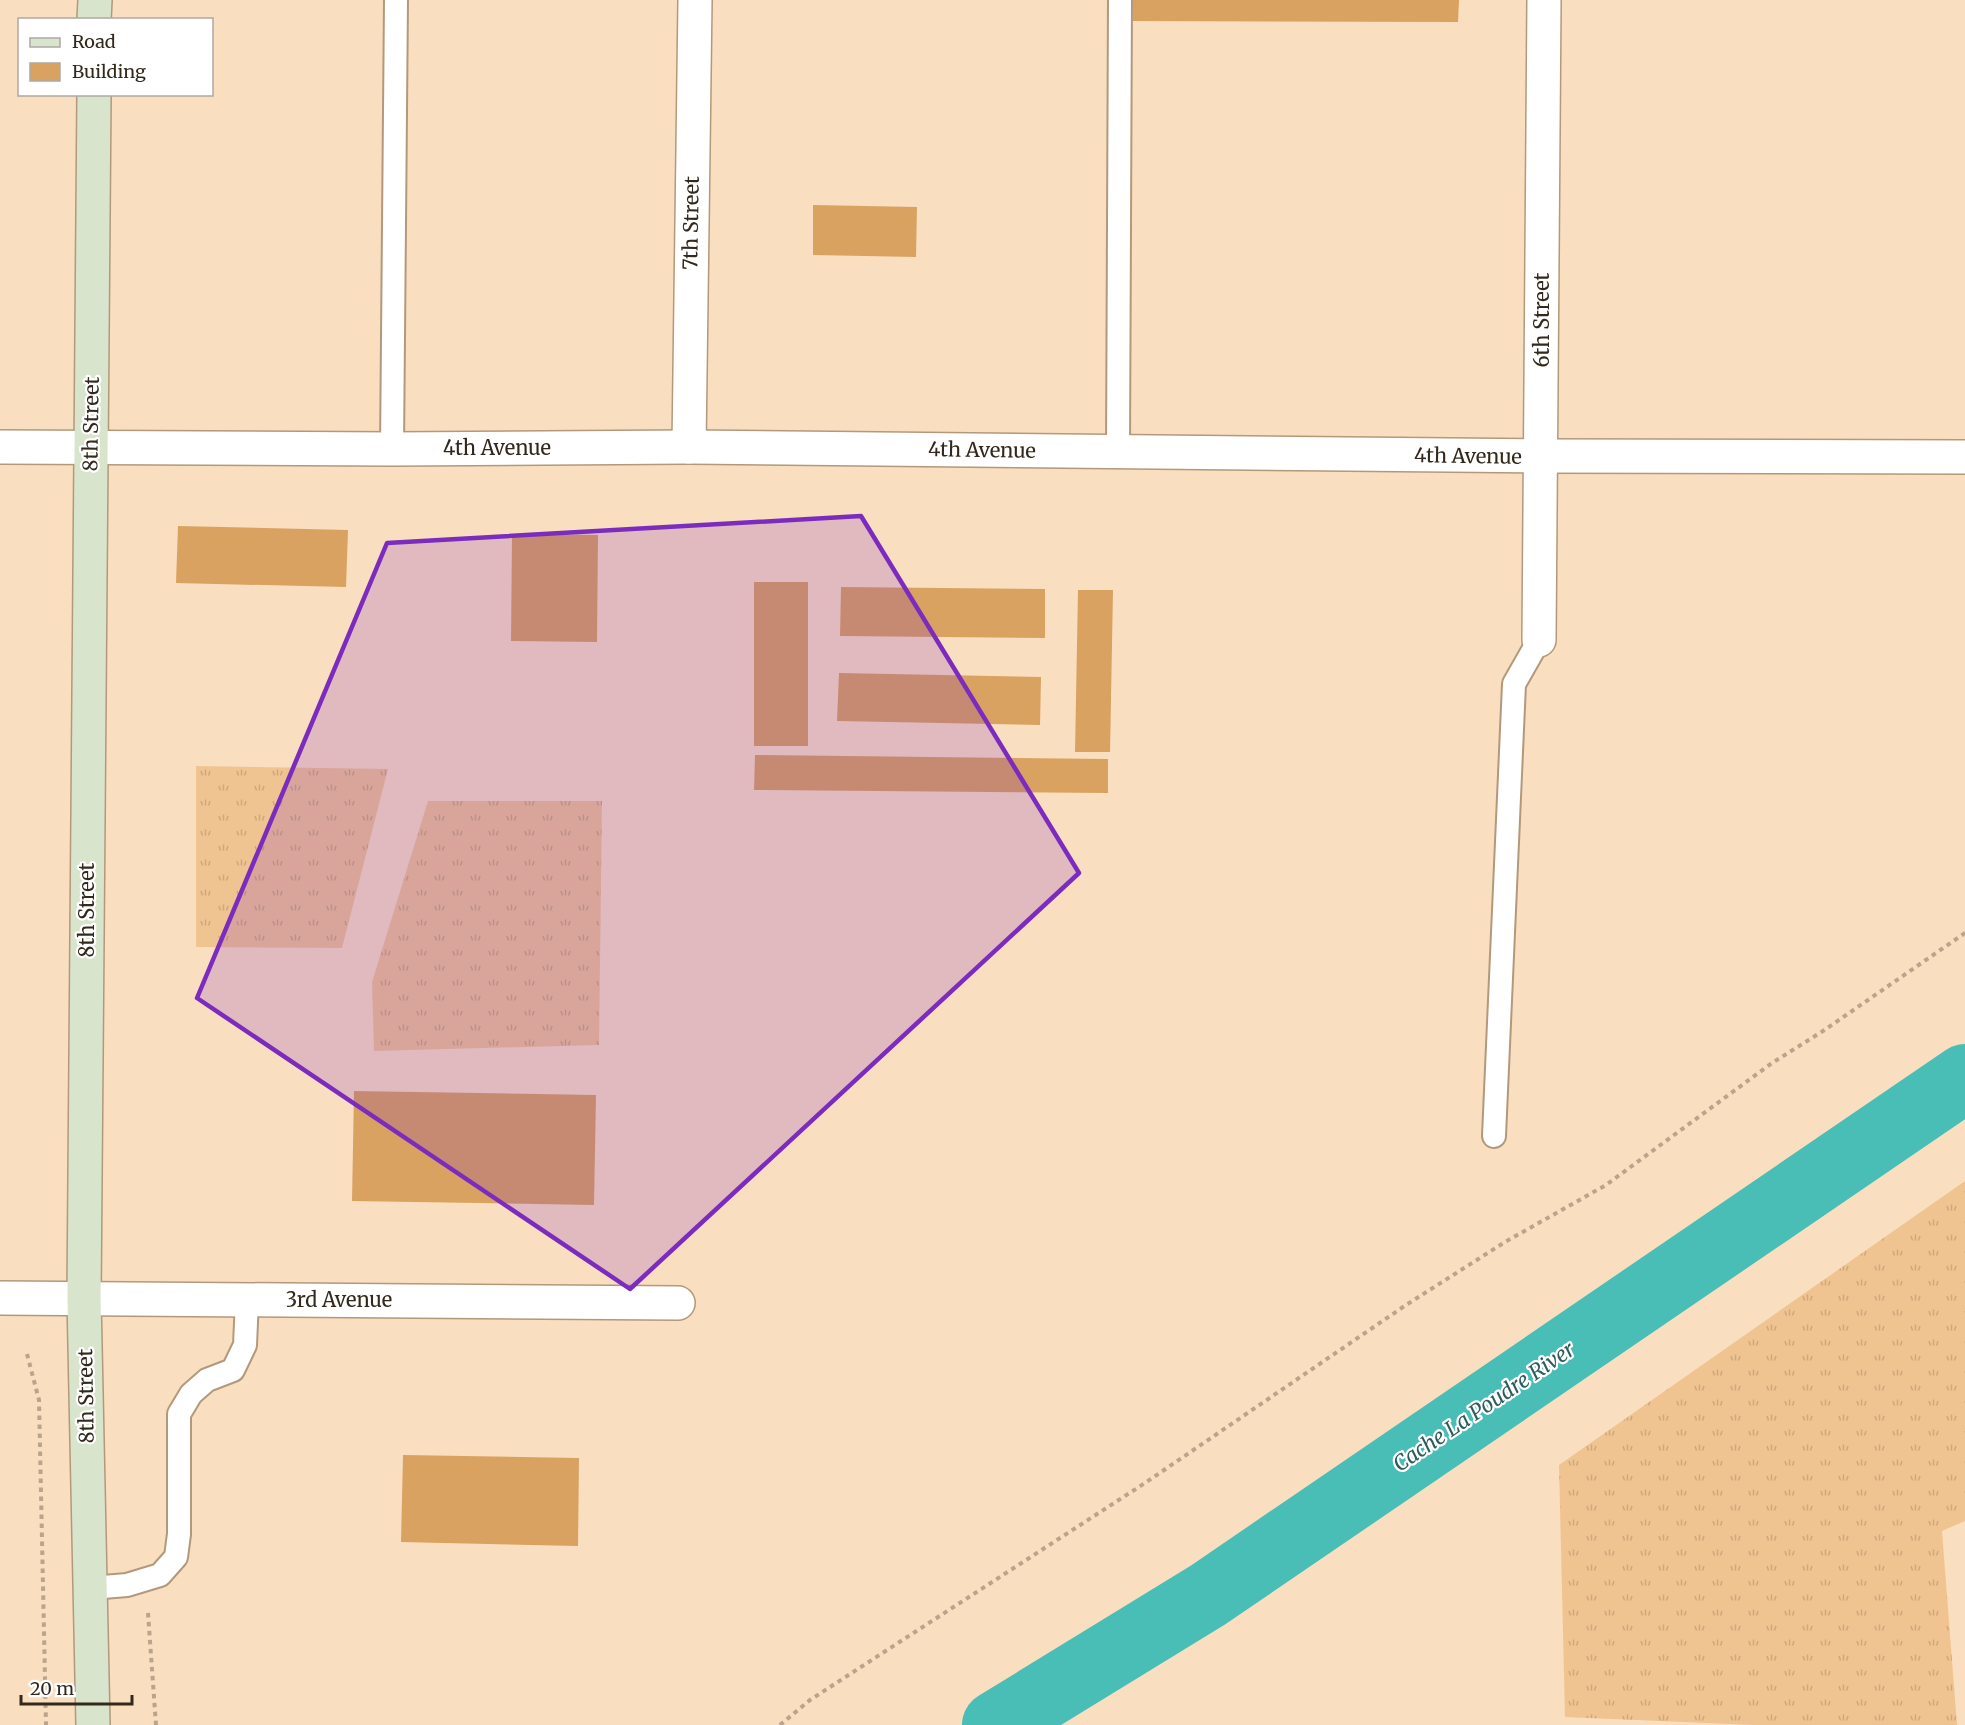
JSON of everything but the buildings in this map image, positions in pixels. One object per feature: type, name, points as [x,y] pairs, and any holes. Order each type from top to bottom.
[{"type":"main road","points":[[94,0],[94,18]]},
{"type":"main road","name":"8th Street","points":[[93,1725],[84,1298],[94,96]]},
{"type":"street","name":"7th Street","points":[[689,447],[694,0]]},
{"type":"street","name":"6th Street","points":[[1539,640],[1544,0]]},
{"type":"street","name":"4th Avenue","points":[[0,447],[392,449],[689,447],[1541,456],[1965,457]]},
{"type":"street","name":"3rd Avenue","points":[[0,1298],[678,1303]]},
{"type":"lane","points":[[392,449],[396,0]]},
{"type":"lane","points":[[1118,452],[1120,0]]},
{"type":"lane","points":[[1494,1136],[1514,684],[1539,640]]},
{"type":"lane","points":[[91,1588],[127,1585],[160,1575],[176,1557],[179,1534],[179,1414],[191,1394],[207,1380],[233,1370],[245,1345],[247,1300]]},
{"type":"path","points":[[780,1725],[810,1700],[1144,1483],[1406,1305],[1506,1242],[1606,1185],[1772,1063],[1823,1031],[1965,933]]},
{"type":"path","points":[[27,1354],[39,1400],[46,1725]]},
{"type":"path","points":[[148,1612],[156,1725]]},
{"type":"highlighted area","points":[[861,516],[1079,873],[630,1289],[197,998],[387,543]]},
{"type":"green space","points":[[196,766],[388,769],[342,948],[196,947]]},
{"type":"green space","points":[[428,801],[602,801],[599,1045],[374,1051],[372,982]]},
{"type":"green space","points":[[1965,1181],[1965,1521],[1942,1531],[1957,1725],[1753,1725],[1565,1717],[1559,1465]]},
{"type":"waterway","name":"Cache La Poudre River","points":[[996,1725],[1208,1595],[1965,1078]]}]
